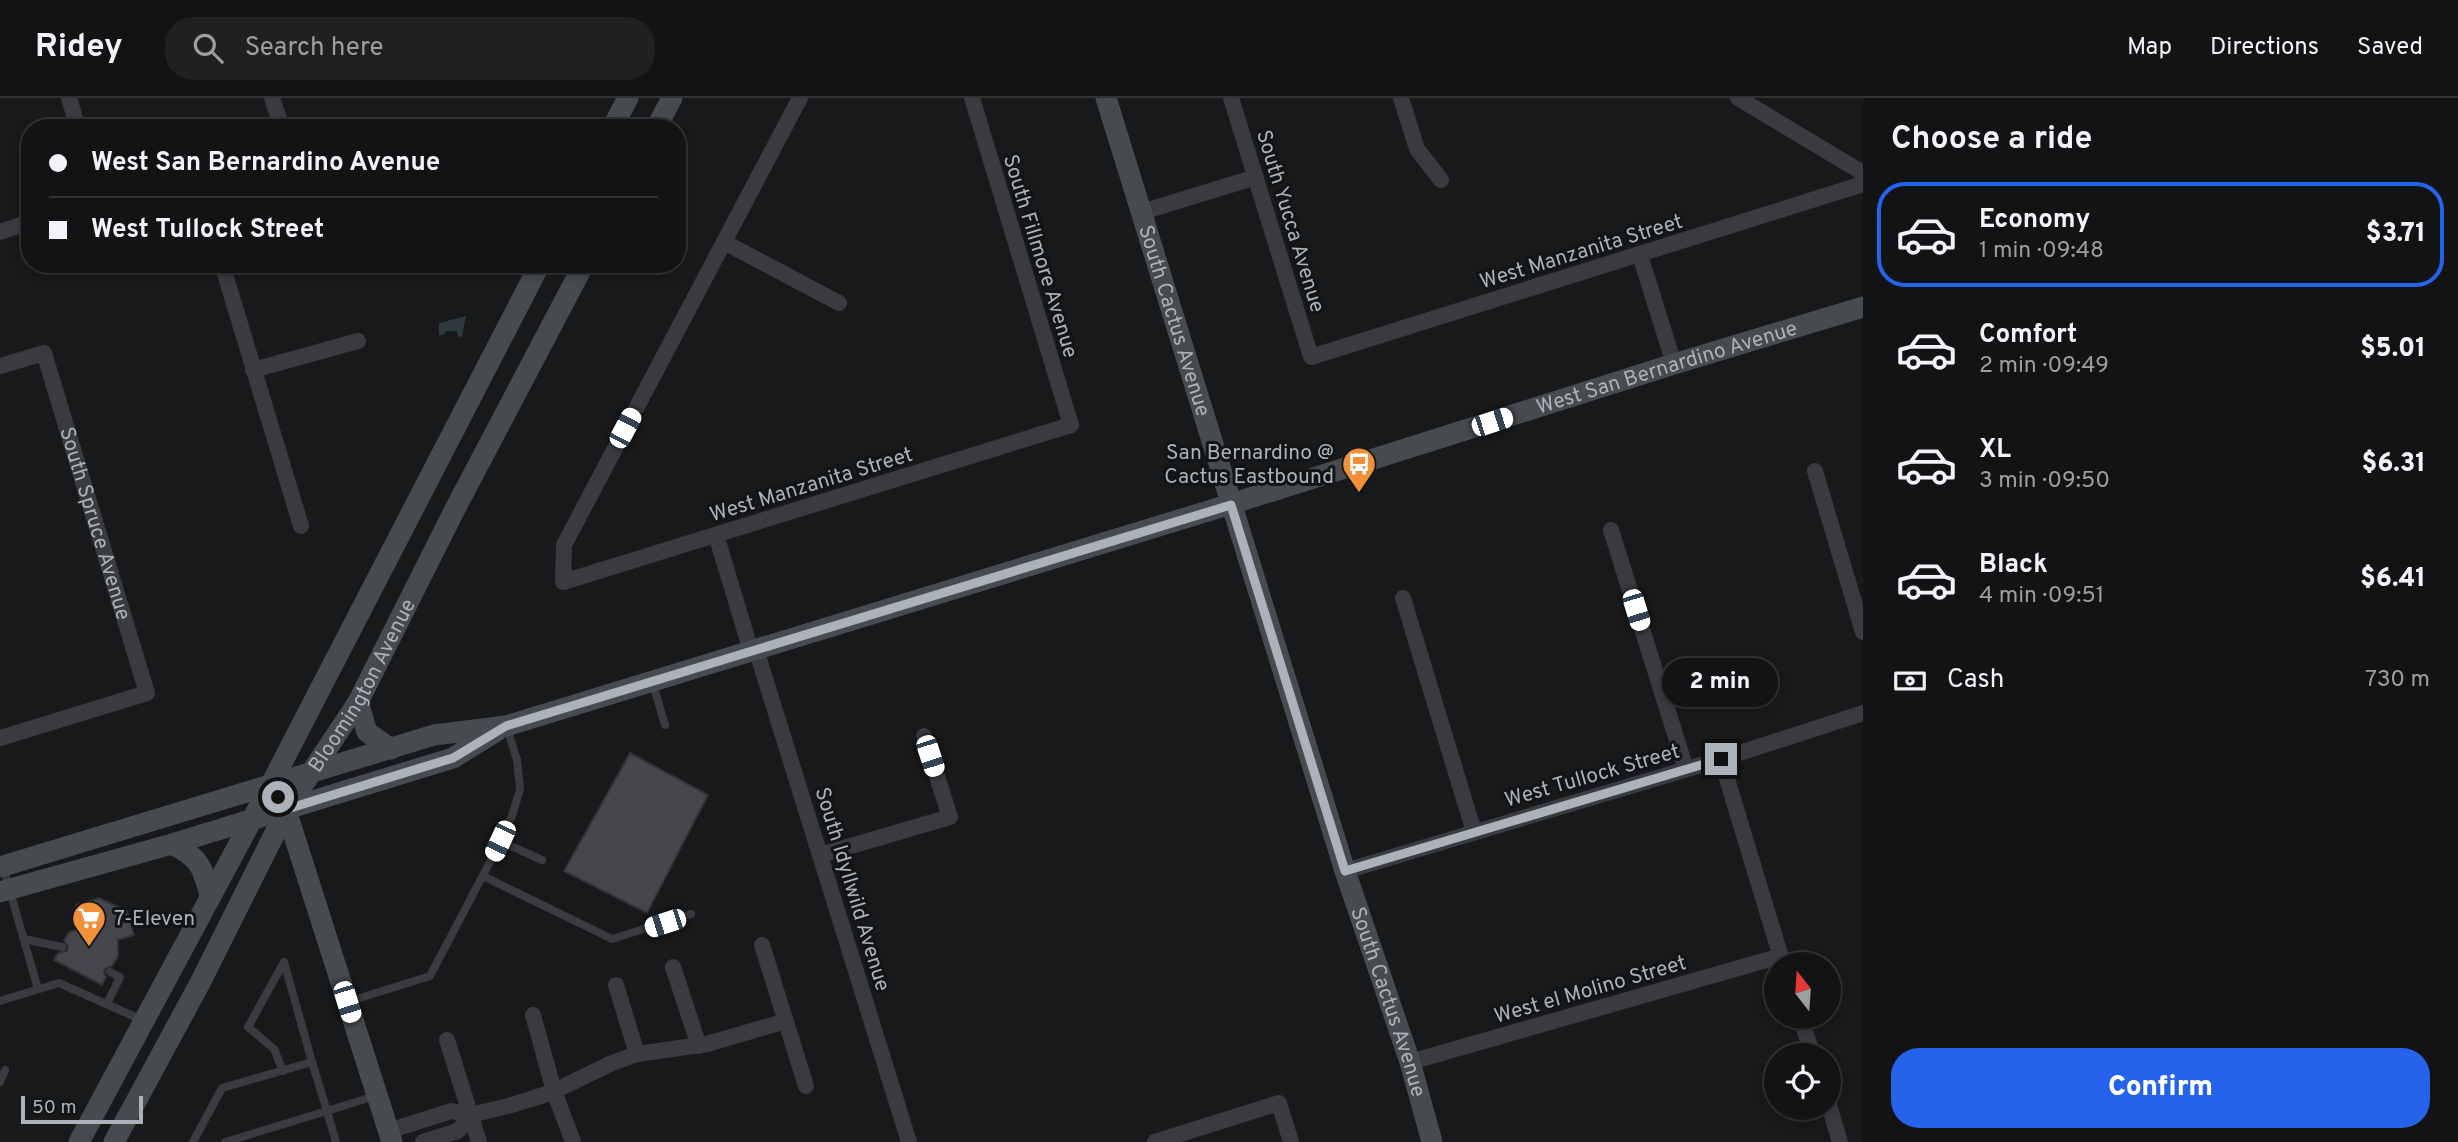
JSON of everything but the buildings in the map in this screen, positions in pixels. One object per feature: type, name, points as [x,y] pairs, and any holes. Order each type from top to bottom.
[{"type":"main road","points":[[617,119],[628,98]]},
{"type":"main road","points":[[661,119],[672,98]]},
{"type":"main road","name":"South Cactus Avenue","points":[[1106,98],[1345,871],[1410,1062],[1432,1142]]},
{"type":"main road","name":"Bloomington Avenue","points":[[79,1142],[270,786],[535,273]]},
{"type":"main road","name":"Bloomington Avenue","points":[[114,1142],[200,983],[287,809],[358,702],[454,511],[579,273]]},
{"type":"main road","name":"West San Bernardino Avenue","points":[[1,867],[434,735],[506,726],[1231,505],[1674,364],[1863,307]]},
{"type":"main road","points":[[358,702],[367,732],[391,749]]},
{"type":"main road","name":"West San Bernardino Avenue","points":[[5,891],[172,844],[453,758],[506,726]]},
{"type":"main road","points":[[270,786],[287,809],[390,1137]]},
{"type":"main road","points":[[172,844],[195,858],[203,868],[210,895]]},
{"type":"street","points":[[69,98],[75,119]]},
{"type":"street","points":[[272,98],[279,119]]},
{"type":"street","points":[[800,98],[724,242],[839,303]]},
{"type":"street","name":"South Fillmore Avenue","points":[[972,98],[1071,425]]},
{"type":"street","name":"South Yucca Avenue","points":[[1231,98],[1311,357]]},
{"type":"street","points":[[1401,98],[1417,149],[1441,180]]},
{"type":"street","points":[[1738,98],[1863,173]]},
{"type":"street","points":[[1142,212],[1256,177]]},
{"type":"street","name":"West Manzanita Street","points":[[1311,357],[1863,184]]},
{"type":"street","points":[[0,232],[21,225]]},
{"type":"street","name":"West Manzanita Street","points":[[724,242],[564,545],[563,582],[1071,425]]},
{"type":"street","points":[[1640,255],[1674,364]]},
{"type":"street","points":[[225,273],[302,526]]},
{"type":"street","points":[[253,370],[358,341]]},
{"type":"street","name":"South Spruce Avenue","points":[[0,366],[44,353],[147,693],[0,738]]},
{"type":"street","points":[[1815,471],[1863,632]]},
{"type":"street","points":[[1611,530],[1686,769]]},
{"type":"street","name":"South Idyllwild Avenue","points":[[716,535],[820,855],[909,1142]]},
{"type":"street","points":[[1403,598],[1474,832]]},
{"type":"street","name":"West Tullock Street","points":[[1345,871],[1721,759],[1863,713]]},
{"type":"street","points":[[820,855],[950,817],[924,736]]},
{"type":"street","points":[[1721,759],[1780,952]]},
{"type":"street","points":[[762,945],[806,1086]]},
{"type":"street","name":"West el Molino Street","points":[[1410,1062],[1764,965]]},
{"type":"street","points":[[673,967],[699,1045]]},
{"type":"street","points":[[616,985],[638,1054]]},
{"type":"street","points":[[533,1015],[554,1090],[573,1142]]},
{"type":"street","points":[[390,1137],[451,1111],[471,1115],[508,1107],[638,1054],[699,1045],[786,1021]]},
{"type":"street","points":[[447,1040],[479,1142]]},
{"type":"street","points":[[1155,1142],[1279,1103],[1291,1142]]},
{"type":"street","points":[[423,1142],[458,1131],[471,1115]]},
{"type":"street","points":[[1832,1120],[1837,1141]]},
{"type":"lane","points":[[652,681],[665,725]]},
{"type":"lane","points":[[347,1002],[430,976],[512,816],[520,789],[517,760],[506,726]]},
{"type":"lane","points":[[500,841],[542,860]]},
{"type":"lane","points":[[1,867],[5,891],[24,939],[38,989]]},
{"type":"lane","points":[[482,876],[612,939],[691,914]]},
{"type":"lane","points":[[24,939],[62,947]]},
{"type":"lane","points":[[283,1071],[274,1049],[248,1027],[284,962],[336,1142]]},
{"type":"lane","points":[[107,1004],[120,977],[110,972]]},
{"type":"lane","points":[[0,1001],[59,983],[144,1021]]},
{"type":"lane","points":[[193,1142],[222,1088],[313,1062]]},
{"type":"lane","points":[[0,1082],[5,1070]]},
{"type":"lane","points":[[225,1142],[377,1096]]},
{"type":"shaded area","points":[[466,316],[462,336],[458,337],[457,331],[446,331],[444,335],[439,335],[439,323]]},
{"type":"place","name":"San Bernardino @ Cactus Eastbound","points":[[1359,494]]},
{"type":"place","name":"7-Eleven","points":[[89,948]]},
{"type":"route","points":[[278,797],[287,809],[453,758],[506,726],[1231,505],[1345,871],[1721,759]]}]
